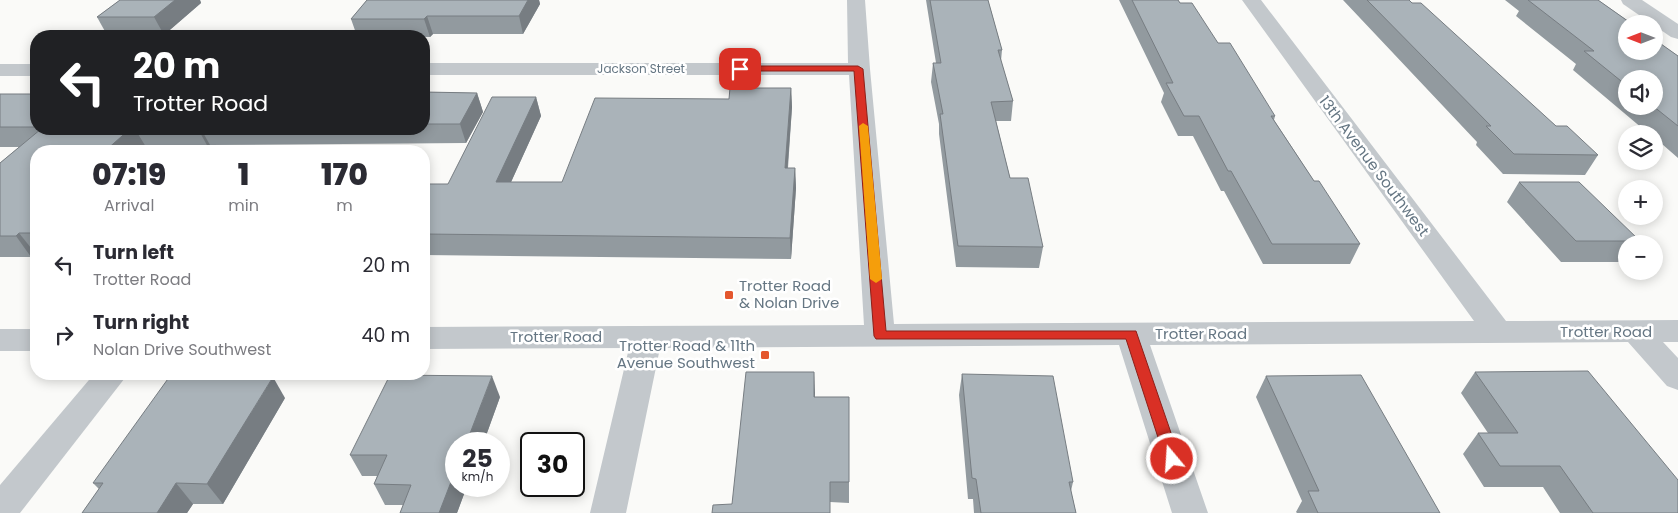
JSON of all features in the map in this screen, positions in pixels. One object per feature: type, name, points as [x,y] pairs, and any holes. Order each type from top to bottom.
[{"type":"street","points":[[856,0],[858,69],[880,336]]},
{"type":"street","name":"13th Avenue Southwest","points":[[1251,0],[1498,332]]},
{"type":"street","points":[[1630,0],[1678,33]]},
{"type":"street","name":"Jackson Street","points":[[430,69],[858,69]]},
{"type":"street","points":[[0,70],[30,70]]},
{"type":"street","name":"Trotter Road","points":[[430,338],[1678,331]]},
{"type":"street","points":[[1636,332],[1678,378]]},
{"type":"street","points":[[1131,334],[1190,513]]},
{"type":"street","points":[[608,513],[647,337]]},
{"type":"street","points":[[0,340],[30,340]]},
{"type":"street","points":[[0,511],[107,380]]},
{"type":"building","points":[[120,0],[175,0],[154,17],[97,17]]},
{"type":"building","points":[[367,0],[528,0],[519,16],[427,16],[424,19],[351,19]]},
{"type":"building","points":[[930,0],[988,0],[1002,50],[998,50],[1013,101],[991,102],[1010,178],[1028,178],[1043,247],[958,246],[940,114],[943,114],[933,63],[941,63]]},
{"type":"building","points":[[1132,0],[1178,0],[1180,3],[1192,3],[1218,43],[1230,43],[1275,116],[1271,116],[1314,181],[1319,181],[1360,244],[1272,244],[1231,171],[1228,171],[1199,116],[1184,116],[1166,83],[1173,83]]},
{"type":"building","points":[[1367,0],[1409,0],[1412,3],[1421,3],[1556,126],[1567,126],[1598,155],[1514,154],[1486,126],[1491,126]]},
{"type":"building","points":[[1528,0],[1598,0],[1619,15],[1618,60],[1663,60],[1663,45],[1678,56],[1678,126],[1663,114],[1663,70],[1618,70],[1618,79],[1584,51],[1594,51]]},
{"type":"building","points":[[730,88],[791,88],[785,168],[795,168],[790,238],[430,234],[430,184],[448,184],[492,97],[536,97],[496,182],[562,182],[595,98],[729,99]]},
{"type":"building","points":[[430,92],[477,93],[460,124],[430,124]]},
{"type":"building","points":[[0,94],[30,94],[30,127],[0,127]]},
{"type":"building","points":[[34,135],[123,135],[112,145],[30,145],[30,233],[19,233],[16,236],[0,236],[0,163]]},
{"type":"building","points":[[1519,182],[1579,182],[1618,220],[1618,225],[1623,225],[1634,235],[1618,235],[1618,241],[1576,241]]},
{"type":"building","points":[[1588,371],[1678,480],[1678,513],[1593,513],[1560,466],[1500,466],[1478,433],[1518,433],[1475,372]]},
{"type":"building","points":[[746,372],[814,372],[814,397],[849,397],[849,482],[830,482],[830,513],[712,513],[713,505],[732,504]]},
{"type":"building","points":[[962,374],[1053,376],[1073,482],[1069,482],[1076,513],[981,513],[976,479],[972,478]]},
{"type":"building","points":[[430,375],[492,376],[471,432],[445,432],[445,497],[439,513],[400,513],[411,485],[374,484],[387,455],[350,455],[388,380],[430,380]]},
{"type":"building","points":[[1361,375],[1440,513],[1318,513],[1308,491],[1319,491],[1266,376]]},
{"type":"building","points":[[167,380],[271,380],[207,484],[176,483],[157,513],[82,513],[103,483],[93,483]]},
{"type":"slow traffic","points":[[863,126],[876,279]]},
{"type":"place","name":"Trotter Road & Nolan Drive","points":[[729,295]]},
{"type":"place","name":"Trotter Road & 11th Avenue Southwest","points":[[765,355]]},
{"type":"route","points":[[740,69],[858,69],[880,336],[1131,334],[1172,459]]}]
